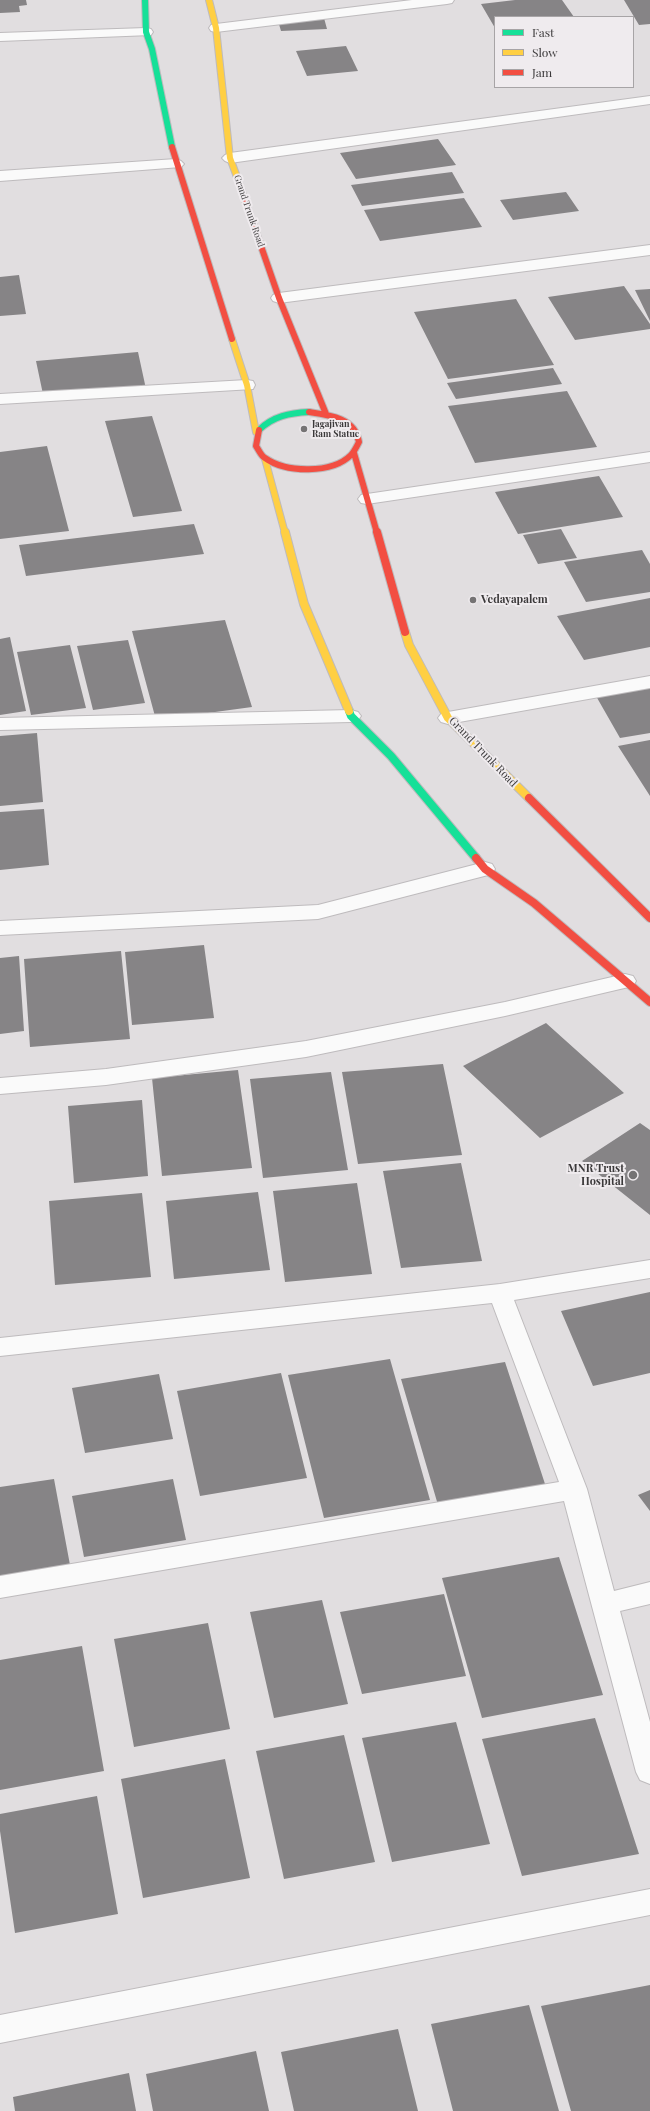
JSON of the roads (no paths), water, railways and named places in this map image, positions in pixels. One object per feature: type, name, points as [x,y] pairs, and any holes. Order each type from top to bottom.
[{"type":"main road","points":[[145,0],[146,32],[152,49],[176,164],[247,385],[256,432]]},
{"type":"main road","name":"Grand Trunk Road","points":[[208,0],[216,28],[230,158],[279,298],[326,414]]},
{"type":"main road","points":[[310,412],[326,414],[341,419],[352,426],[358,434],[359,444],[354,453],[344,461],[329,467],[313,470],[284,467],[265,459],[256,451],[253,441],[256,432],[264,423],[277,417],[310,412]]},
{"type":"main road","name":"Grand Trunk Road","points":[[354,453],[409,645],[448,718],[650,918]]},
{"type":"main road","points":[[265,459],[304,604],[351,716],[391,756],[485,869],[534,903],[650,1002]]},
{"type":"street","points":[[216,28],[447,0]]},
{"type":"street","points":[[0,38],[146,32]]},
{"type":"street","points":[[230,158],[650,100]]},
{"type":"street","points":[[0,176],[176,164]]},
{"type":"street","points":[[279,298],[650,250]]},
{"type":"street","points":[[0,399],[247,385]]},
{"type":"street","points":[[368,499],[650,457]]},
{"type":"street","points":[[448,718],[650,682]]},
{"type":"street","points":[[0,724],[351,716]]},
{"type":"street","points":[[0,928],[318,912],[485,869]]},
{"type":"street","points":[[0,1086],[106,1077],[306,1049],[505,1009],[625,981]]},
{"type":"street","points":[[0,1346],[500,1293],[650,1269]]},
{"type":"street","points":[[500,1293],[574,1489],[650,1772]]},
{"type":"street","points":[[0,1587],[574,1489]]},
{"type":"street","points":[[605,1604],[650,1593]]},
{"type":"street","points":[[0,2030],[650,1902]]},
{"type":"place","name":"Jagajivan Ram Statue","points":[[304,429]]},
{"type":"place","name":"Vedayapalem","points":[[473,600]]},
{"type":"place","name":"MNR Trust Hospital","points":[[633,1175]]}]
